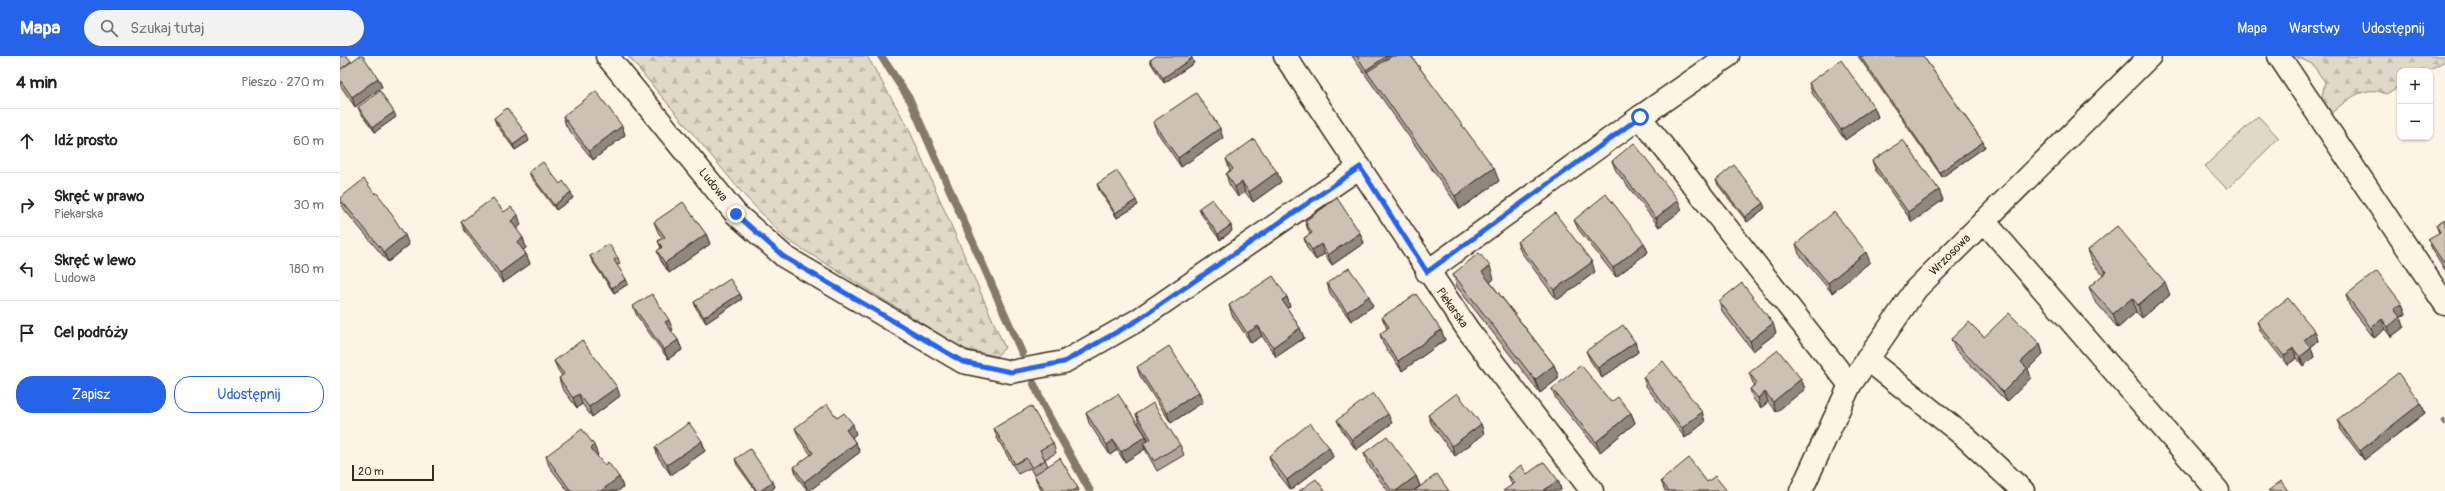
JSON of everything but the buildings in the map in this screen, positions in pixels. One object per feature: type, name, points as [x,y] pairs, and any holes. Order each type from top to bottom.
[{"type":"street","name":"Ludowa","points":[[607,56],[736,214],[784,257],[963,362],[1011,372],[1064,362],[1138,320],[1360,167]]},
{"type":"street","name":"Piekarska","points":[[1285,56],[1360,167],[1427,272],[1468,330],[1592,491]]},
{"type":"street","points":[[1427,272],[1640,117],[1728,56]]},
{"type":"street","name":"Wrzosowa","points":[[1801,491],[1850,386],[1916,289],[2150,56]]},
{"type":"street","points":[[2280,56],[2445,304]]},
{"type":"street","points":[[1640,117],[1850,386]]},
{"type":"street","points":[[1984,221],[2218,491]]},
{"type":"street","points":[[1867,359],[1964,436],[2023,491]]},
{"type":"green space","points":[[628,56],[867,56],[908,127],[1005,348],[996,356],[963,349],[786,239],[744,195]]},
{"type":"green space","points":[[2295,56],[2445,56],[2445,61],[2432,68],[2397,68],[2397,88],[2386,94],[2378,91],[2362,92],[2348,100],[2328,116],[2321,101],[2325,82],[2312,64]]},
{"type":"green space","points":[[2258,116],[2279,138],[2227,189],[2205,166]]},
{"type":"waterway","points":[[881,56],[910,100],[1022,353]]},
{"type":"waterway","points":[[1034,384],[1046,411],[1090,491]]},
{"type":"route","points":[[736,214],[784,257],[963,362],[1011,372],[1064,362],[1138,320],[1360,167],[1427,272],[1640,117]]}]
